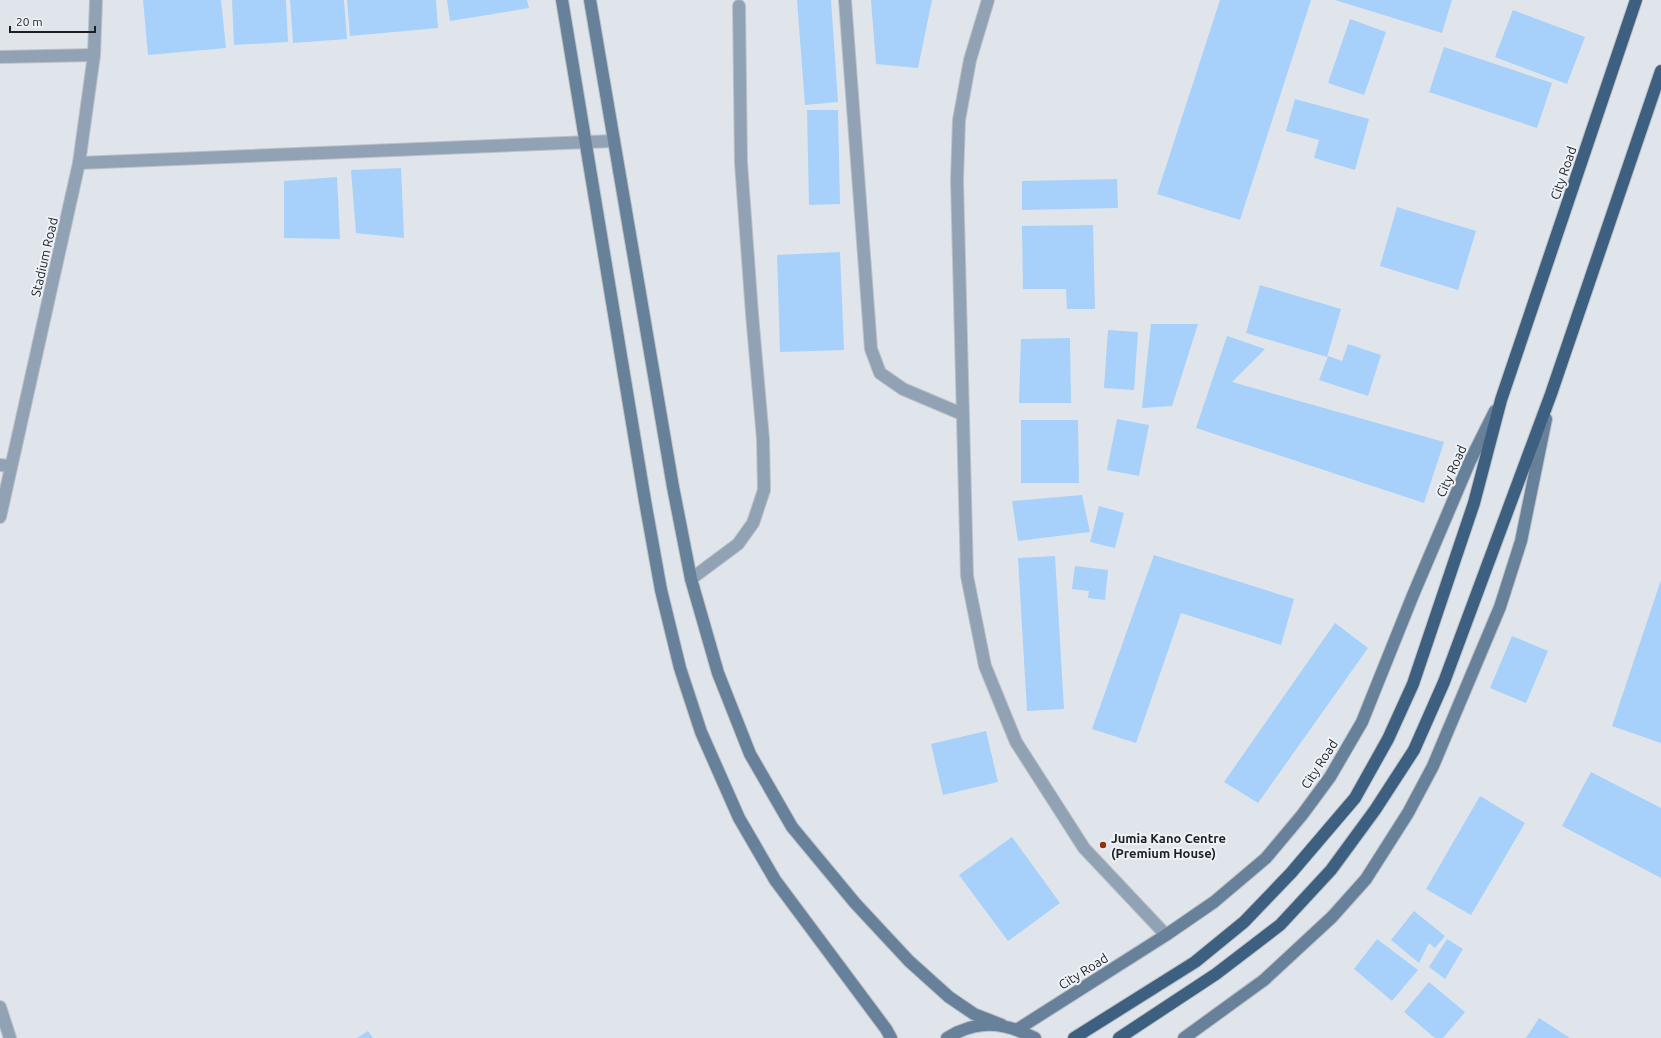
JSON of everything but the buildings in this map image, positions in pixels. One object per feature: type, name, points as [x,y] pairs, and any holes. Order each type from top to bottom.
[{"type":"highway","name":"City Road","points":[[1074,1038],[1195,962],[1244,922],[1291,873],[1355,798],[1388,739],[1413,684],[1474,503],[1501,400],[1636,0]]},
{"type":"highway","points":[[1119,1038],[1216,974],[1280,925],[1332,870],[1375,810],[1414,750],[1444,682],[1504,517],[1551,394],[1661,71]]},
{"type":"main road","points":[[562,0],[645,500],[661,590],[680,668],[701,732],[739,818],[775,880],[892,1038]]},
{"type":"main road","points":[[590,0],[673,487],[691,579],[718,673],[750,754],[792,827],[855,903],[909,961],[949,997],[974,1014],[1002,1025],[1018,1029],[1035,1038]]},
{"type":"main road","points":[[1184,1038],[1264,980],[1332,917],[1366,879],[1408,813],[1433,766],[1500,607],[1521,541],[1551,394]]},
{"type":"main road","name":"City Road","points":[[1018,1029],[1166,935],[1214,902],[1266,858],[1330,777],[1362,722],[1413,595],[1470,461],[1501,400]]},
{"type":"main road","points":[[947,1038],[958,1031],[979,1025],[1002,1025]]},
{"type":"street","name":"Stadium Road","points":[[0,517],[6,466],[79,163],[94,56],[96,0]]},
{"type":"street","points":[[845,0],[870,349],[880,373],[903,389],[962,414]]},
{"type":"street","points":[[988,0],[970,60],[959,120],[957,180],[966,576],[985,666],[1016,742],[1084,848],[1166,935]]},
{"type":"street","points":[[691,579],[738,544],[753,523],[764,490],[764,439],[752,314],[741,163],[739,6]]},
{"type":"street","points":[[0,57],[94,56]]},
{"type":"street","points":[[79,163],[614,141]]},
{"type":"street","points":[[0,1007],[10,1038]]},
{"type":"place","name":"Jumia Kano Centre (Premium House)","points":[[1103,845]]}]
